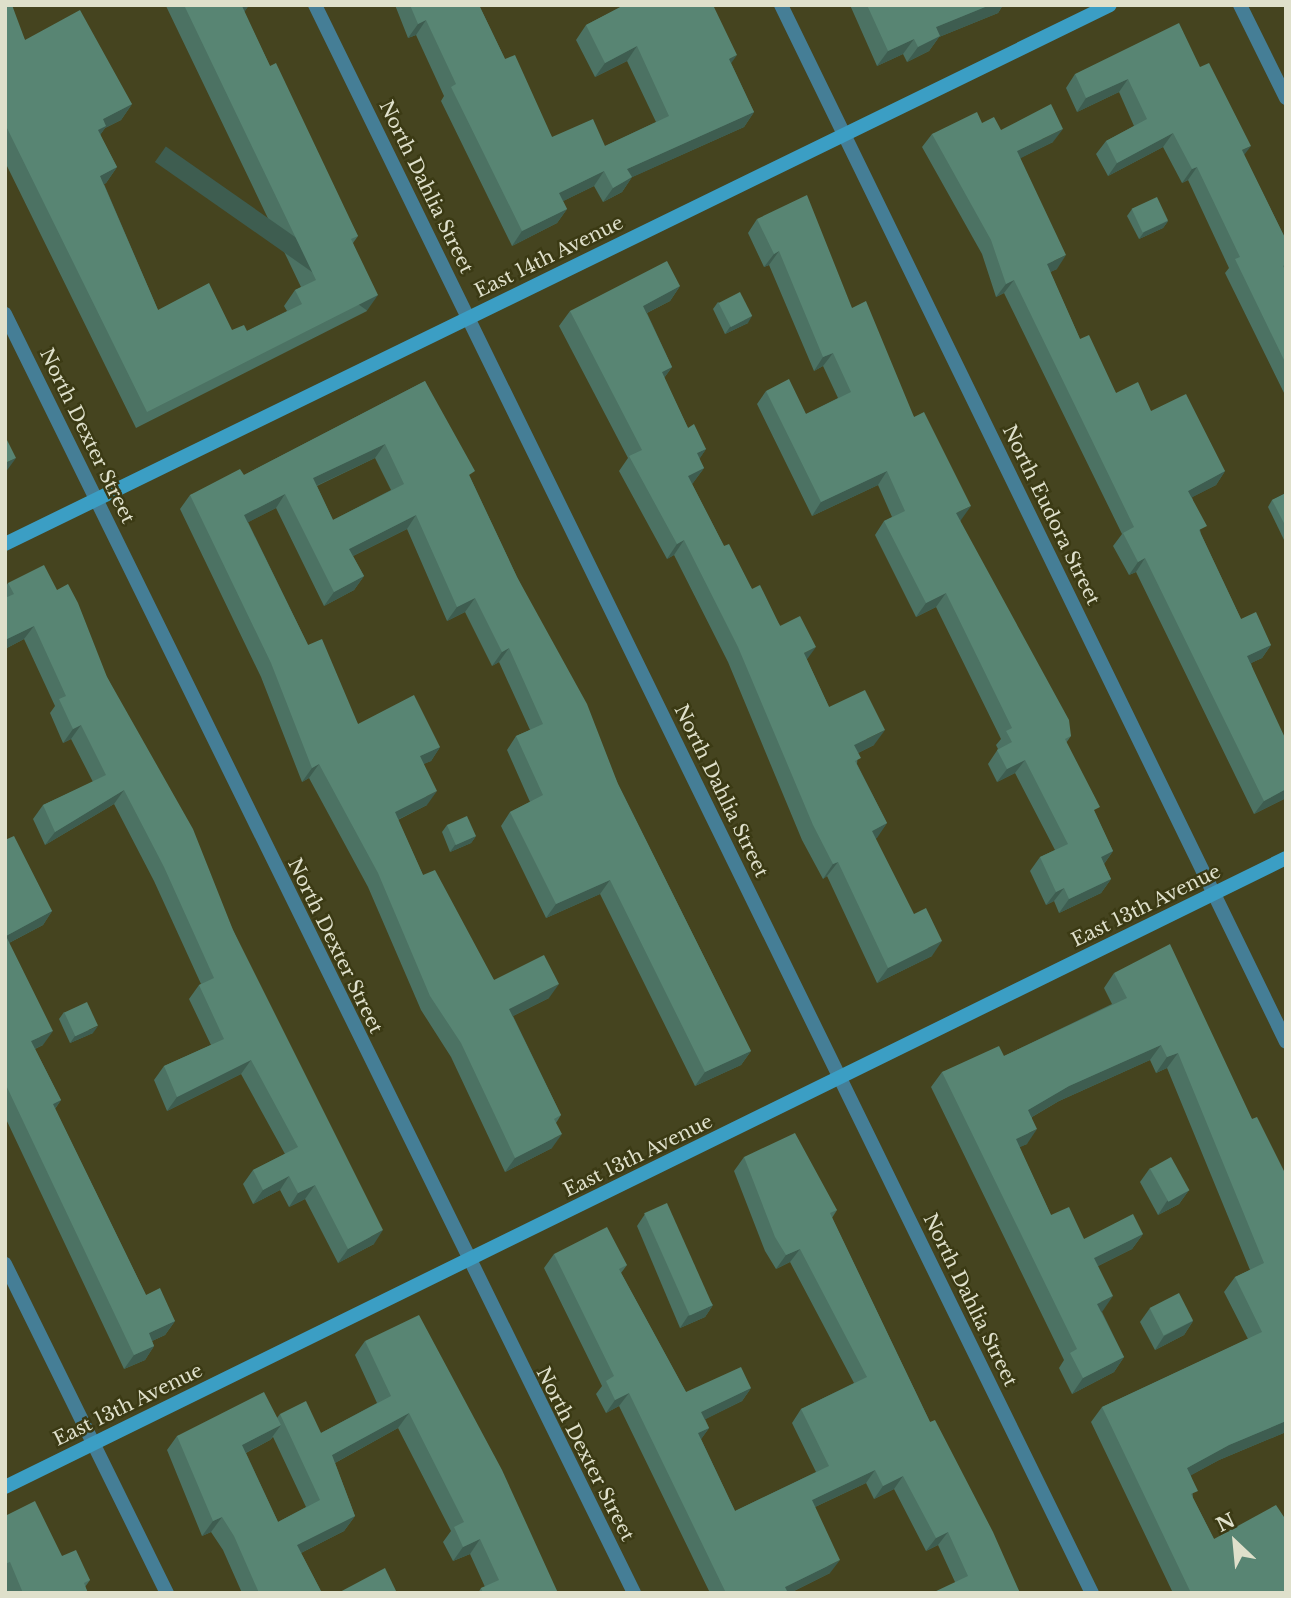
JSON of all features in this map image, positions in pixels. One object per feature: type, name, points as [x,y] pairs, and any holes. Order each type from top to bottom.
[{"type":"main road","name":"East 14th Avenue","points":[[5,544],[1110,5]]},
{"type":"main road","name":"East 13th Avenue","points":[[5,1487],[841,1079],[1286,858]]},
{"type":"street","name":"North Dahlia Street","points":[[315,5],[1092,1593]]},
{"type":"street","name":"North Eudora Street","points":[[781,5],[1286,1042]]},
{"type":"street","points":[[1240,5],[1286,98]]},
{"type":"street","name":"North Dexter Street","points":[[5,314],[466,1260],[634,1593]]},
{"type":"street","points":[[5,1264],[167,1593]]},
{"type":"building","points":[[5,5],[12,5],[25,40],[80,10],[132,104],[103,119],[106,126],[98,130],[117,167],[100,176],[158,310],[209,283],[232,330],[244,325],[247,331],[302,304],[295,290],[316,280],[184,5],[244,5],[242,6],[270,66],[276,63],[358,236],[351,239],[378,295],[147,412],[5,124]]},
{"type":"building","points":[[410,5],[479,5],[505,59],[515,55],[552,137],[593,119],[605,146],[669,116],[637,46],[605,63],[586,25],[624,5],[713,5],[737,55],[729,59],[754,112],[627,169],[632,177],[613,188],[604,171],[559,193],[567,209],[522,231],[451,87],[456,84],[426,20],[418,24]]},
{"type":"building","points":[[867,5],[990,5],[936,27],[940,36],[918,47],[914,39],[888,51]]},
{"type":"building","points":[[1179,23],[1200,67],[1209,63],[1251,146],[1242,150],[1286,240],[1286,264],[1283,266],[1286,271],[1286,364],[1235,259],[1240,257],[1197,167],[1192,169],[1173,133],[1117,163],[1106,141],[1147,119],[1128,79],[1086,98],[1075,74]]},
{"type":"building","points":[[1051,104],[1063,129],[1017,151],[1066,255],[1047,264],[1080,339],[1089,335],[1116,393],[1138,382],[1151,411],[1186,394],[1225,471],[1188,491],[1207,526],[1199,530],[1241,619],[1256,612],[1271,645],[1247,656],[1286,740],[1286,789],[1264,801],[1145,558],[1138,562],[1123,533],[1134,527],[1014,280],[1006,284],[991,240],[932,134],[977,112],[982,123],[994,117],[1001,130]]},
{"type":"building","points":[[807,195],[852,308],[866,301],[914,417],[924,412],[971,506],[956,513],[1069,720],[1071,736],[1065,739],[1100,807],[1094,810],[1113,851],[1101,857],[1111,879],[1069,899],[1064,888],[1056,892],[1040,857],[1068,844],[1025,760],[1007,769],[997,750],[1012,742],[1006,731],[1012,728],[946,593],[926,603],[884,521],[905,511],[887,471],[821,502],[766,391],[789,379],[806,414],[851,392],[833,353],[823,357],[779,251],[774,254],[757,219]]},
{"type":"building","points":[[1157,197],[1168,221],[1143,232],[1132,209]]},
{"type":"building","points":[[667,261],[680,286],[643,306],[672,367],[662,372],[688,428],[694,424],[706,449],[697,453],[704,468],[688,476],[724,546],[729,544],[752,589],[760,585],[780,626],[800,616],[816,647],[804,653],[829,707],[865,690],[885,730],[854,745],[861,758],[855,761],[887,823],[872,831],[914,914],[926,908],[942,941],[888,968],[838,862],[833,864],[813,825],[738,647],[684,540],[677,544],[629,456],[642,450],[570,311]]},
{"type":"building","points":[[740,292],[752,316],[731,327],[719,303]]},
{"type":"building","points":[[425,381],[475,471],[469,475],[517,577],[587,704],[618,784],[751,1051],[705,1072],[610,880],[556,904],[510,812],[543,795],[516,736],[543,724],[509,648],[502,652],[475,598],[457,607],[416,515],[349,549],[364,576],[334,592],[285,494],[244,515],[308,645],[322,639],[358,724],[414,695],[440,747],[420,756],[437,791],[395,812],[423,875],[435,870],[494,980],[544,955],[559,984],[509,1009],[561,1115],[554,1119],[562,1134],[515,1158],[461,1043],[430,996],[378,873],[319,764],[312,768],[271,663],[190,495],[240,469],[244,475]],"holes":[[[385,444],[404,484],[333,520],[313,478]]]},
{"type":"building","points":[[5,436],[16,458],[5,463]]},
{"type":"building","points":[[1286,493],[1286,527],[1272,500]]},
{"type":"building","points":[[44,565],[57,590],[68,584],[78,603],[107,677],[193,829],[233,930],[383,1230],[348,1249],[315,1185],[298,1193],[289,1176],[263,1190],[253,1170],[298,1147],[251,1060],[177,1097],[164,1066],[224,1039],[199,985],[214,978],[164,867],[124,790],[55,832],[43,805],[106,775],[81,725],[73,729],[59,699],[66,696],[34,626],[5,640],[5,598],[14,594],[8,583]]},
{"type":"building","points":[[467,816],[476,836],[456,845],[447,825]]},
{"type":"building","points":[[14,836],[52,911],[6,936],[53,1031],[31,1041],[61,1100],[53,1104],[146,1295],[160,1288],[175,1321],[149,1333],[154,1346],[134,1355],[5,1083],[5,840]]},
{"type":"building","points":[[1170,944],[1252,1119],[1257,1117],[1286,1175],[1286,1421],[1229,1445],[1187,1468],[1198,1491],[1191,1494],[1214,1539],[1276,1505],[1286,1520],[1286,1593],[1191,1593],[1102,1407],[1262,1332],[1235,1277],[1264,1263],[1178,1053],[1167,1057],[1161,1045],[1069,1086],[1028,1110],[1037,1129],[1016,1139],[1051,1215],[1069,1207],[1084,1239],[1133,1214],[1143,1234],[1094,1258],[1113,1296],[1097,1304],[1124,1357],[1083,1378],[1070,1353],[1077,1349],[942,1072],[999,1046],[1004,1056],[1127,998],[1114,973]]},
{"type":"building","points":[[87,1002],[98,1026],[75,1036],[64,1013]]},
{"type":"building","points":[[795,1133],[837,1210],[830,1213],[930,1422],[935,1420],[993,1532],[1020,1593],[932,1593],[968,1576],[948,1532],[936,1538],[903,1476],[883,1486],[875,1470],[812,1500],[840,1560],[785,1587],[788,1593],[726,1593],[629,1393],[615,1400],[606,1381],[614,1376],[554,1254],[607,1227],[627,1265],[619,1269],[686,1392],[741,1367],[751,1388],[701,1412],[709,1428],[698,1433],[735,1511],[829,1466],[801,1409],[867,1377],[800,1249],[786,1255],[775,1237],[744,1157]]},
{"type":"building","points":[[1171,1157],[1189,1190],[1168,1202],[1150,1169]]},
{"type":"building","points":[[667,1203],[713,1305],[690,1315],[644,1213]]},
{"type":"building","points":[[1179,1293],[1193,1321],[1164,1336],[1150,1308]]},
{"type":"building","points":[[419,1315],[502,1470],[558,1593],[483,1593],[481,1588],[499,1580],[480,1539],[463,1547],[454,1527],[464,1522],[409,1413],[332,1455],[355,1516],[297,1545],[322,1593],[259,1593],[234,1536],[222,1517],[213,1521],[177,1436],[264,1392],[281,1425],[242,1445],[278,1522],[320,1500],[280,1414],[306,1401],[321,1433],[391,1396],[365,1341]]},
{"type":"building","points":[[35,1501],[62,1556],[76,1550],[90,1580],[84,1583],[88,1593],[23,1593],[10,1562],[5,1564],[5,1516]]},
{"type":"building","points":[[385,1568],[397,1593],[338,1593]]}]
